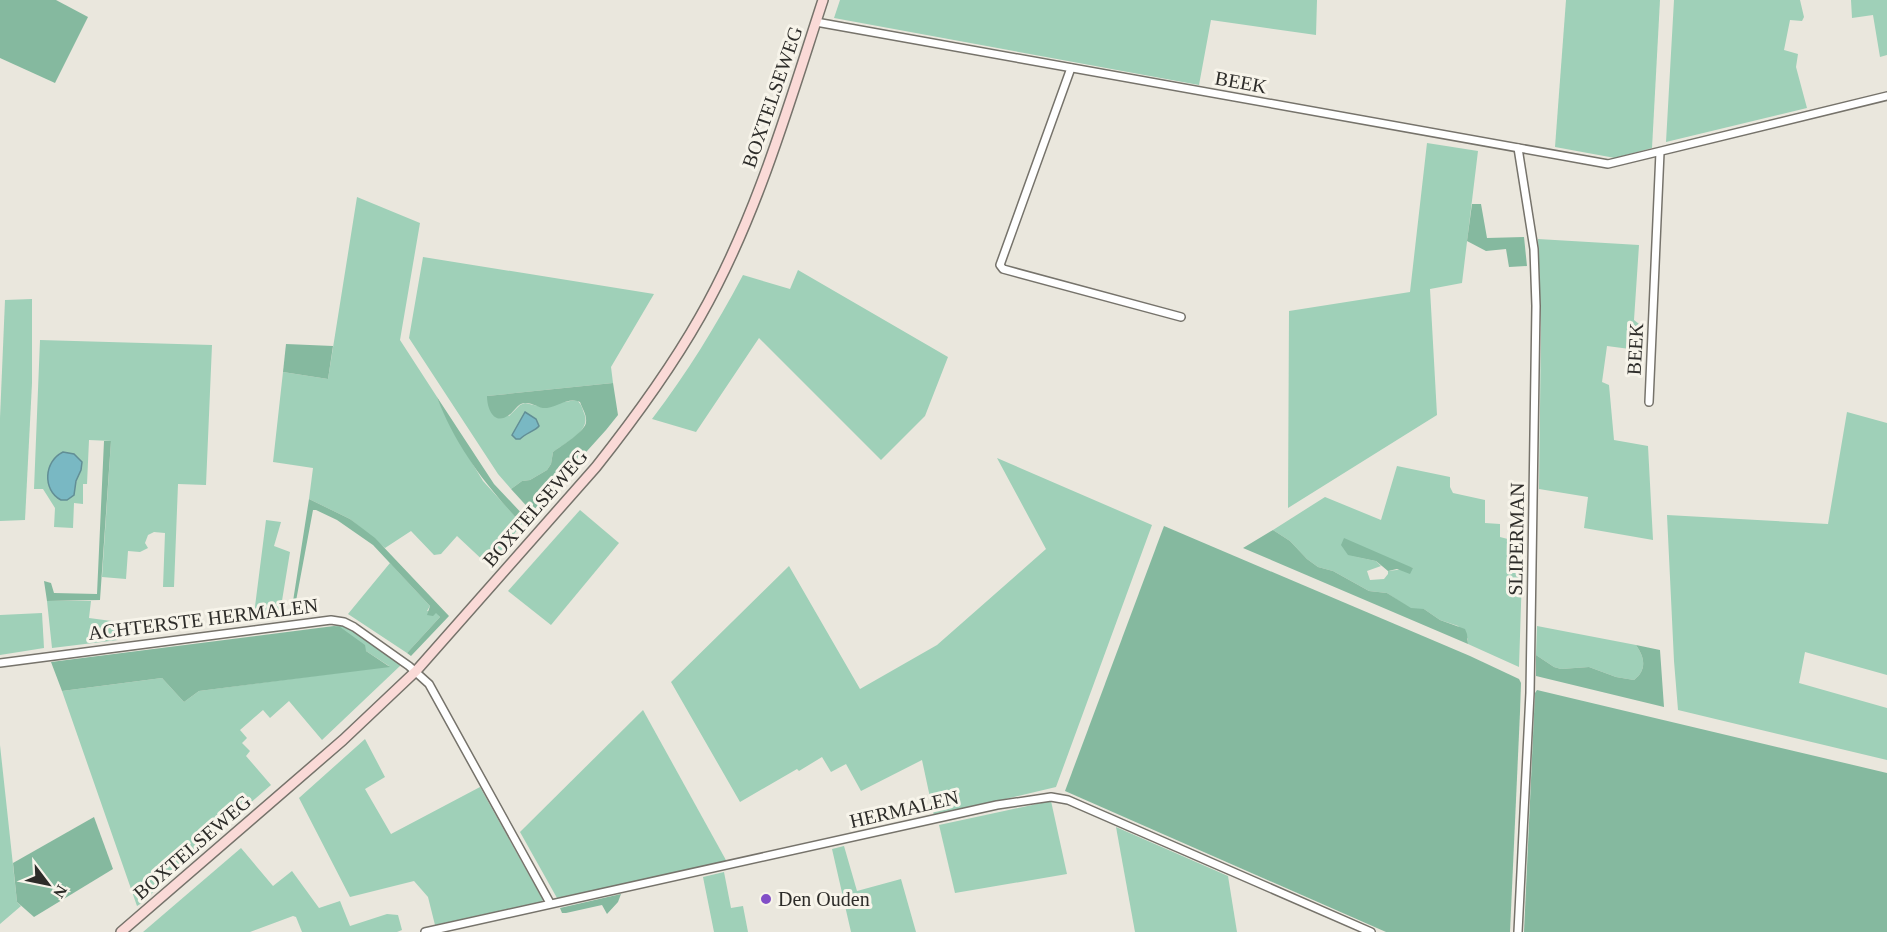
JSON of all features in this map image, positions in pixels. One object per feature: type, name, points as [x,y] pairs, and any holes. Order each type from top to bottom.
[{"type":"main road","name":"BOXTELSEWEG","points":[[121,932],[343,740],[416,671],[596,467],[624,432],[675,359],[701,316],[749,213],[766,171],[823,0]]},
{"type":"street","name":"BEEK","points":[[816,22],[1608,164],[1887,96]]},
{"type":"street","points":[[1071,68],[1000,265],[1003,269],[1181,317]]},
{"type":"street","name":"SLIPERMAN","points":[[1518,148],[1534,249],[1536,306],[1530,693],[1518,932]]},
{"type":"street","name":"BEEK","points":[[1649,402],[1660,153]]},
{"type":"street","name":"ACHTERSTE HERMALEN","points":[[0,663],[331,620],[344,622],[416,671],[429,684],[550,903]]},
{"type":"street","name":"HERMALEN","points":[[425,932],[997,805],[1051,797],[1068,800],[1371,932]]},
{"type":"green space","points":[[0,0],[56,0],[88,17],[55,83],[0,58]]},
{"type":"green space","points":[[840,0],[1317,0],[1316,35],[1211,20],[1199,85],[834,18]]},
{"type":"green space","points":[[1566,0],[1660,0],[1652,148],[1615,158],[1555,147]]},
{"type":"green space","points":[[1674,0],[1800,0],[1804,17],[1802,21],[1790,20],[1784,50],[1798,54],[1796,67],[1807,108],[1666,142]]},
{"type":"green space","points":[[1851,0],[1887,0],[1887,55],[1880,57],[1873,15],[1852,18]]},
{"type":"green space","points":[[1427,143],[1478,151],[1462,283],[1430,289],[1437,415],[1288,508],[1289,311],[1410,292]]},
{"type":"green space","points":[[357,197],[420,223],[400,340],[437,397],[460,443],[483,481],[522,524],[489,566],[457,536],[441,554],[434,555],[411,531],[385,548],[350,519],[309,499],[313,468],[273,462],[283,372],[328,379]]},
{"type":"green space","points":[[1472,204],[1481,204],[1487,238],[1524,237],[1527,266],[1509,267],[1506,249],[1486,251],[1467,241]]},
{"type":"green space","points":[[1538,239],[1639,245],[1634,320],[1644,328],[1645,351],[1607,346],[1602,382],[1609,385],[1614,440],[1648,446],[1653,540],[1584,528],[1588,497],[1539,489],[1541,327]]},
{"type":"green space","points":[[423,257],[654,294],[611,367],[613,383],[487,396],[509,416],[525,403],[538,406],[577,400],[584,413],[584,425],[581,431],[553,452],[551,464],[547,470],[530,480],[522,481],[511,489],[498,474],[409,338]]},
{"type":"green space","points":[[798,270],[948,357],[925,416],[881,460],[759,338],[696,432],[652,419],[701,349],[743,275],[790,289]]},
{"type":"green space","points":[[32,299],[32,383],[25,520],[0,521],[0,418],[5,300]]},
{"type":"green space","points":[[40,340],[212,345],[206,485],[178,484],[174,587],[163,587],[165,533],[154,532],[148,535],[145,543],[148,548],[140,552],[128,551],[126,579],[102,577],[111,441],[89,440],[87,484],[83,484],[83,504],[74,503],[73,528],[54,527],[55,508],[43,489],[34,489]],"holes":[[[60,453],[81,470],[74,493],[70,498],[61,500],[51,463]]]},
{"type":"green space","points":[[286,344],[333,346],[328,379],[283,372]]},
{"type":"green space","points":[[613,383],[618,415],[532,512],[511,489],[522,481],[530,480],[547,470],[551,464],[553,452],[585,426],[584,412],[580,402],[576,401],[567,401],[547,408],[524,403],[504,418],[499,418],[492,415],[487,396]]},
{"type":"green space","points":[[437,397],[494,484],[527,519],[522,524],[473,465],[444,415]]},
{"type":"green space","points":[[1847,412],[1887,423],[1887,675],[1805,652],[1799,683],[1887,708],[1887,760],[1678,710],[1667,515],[1828,524]]},
{"type":"green space","points":[[104,441],[111,441],[100,600],[47,601],[44,581],[51,583],[54,593],[97,594]]},
{"type":"green space","points":[[997,458],[1152,525],[1056,787],[934,816],[922,760],[861,791],[846,764],[831,772],[822,757],[740,802],[671,682],[789,566],[860,689],[937,645],[1046,549]]},
{"type":"green space","points":[[1397,466],[1450,477],[1450,487],[1453,493],[1485,500],[1485,523],[1500,524],[1500,537],[1523,543],[1519,667],[1468,644],[1468,639],[1458,626],[1440,620],[1424,609],[1411,609],[1387,593],[1369,591],[1333,571],[1318,567],[1290,541],[1273,530],[1325,497],[1381,520]],"holes":[[[1348,555],[1413,568],[1388,571],[1384,579],[1370,580],[1367,571],[1381,566],[1376,561]]]},
{"type":"green space","points":[[309,499],[350,519],[375,538],[449,616],[411,656],[407,653],[440,617],[436,613],[433,616],[427,615],[430,606],[373,545],[337,520],[316,510],[313,510],[293,617],[291,614]]},
{"type":"green space","points":[[580,510],[619,543],[551,625],[508,591]]},
{"type":"green space","points":[[266,520],[281,522],[274,546],[290,552],[279,619],[253,622]]},
{"type":"green space","points":[[1164,526],[1519,679],[1521,683],[1520,712],[1510,932],[1386,932],[1065,791]]},
{"type":"green space","points":[[1273,530],[1290,541],[1318,567],[1333,571],[1369,591],[1387,593],[1411,608],[1424,609],[1440,620],[1465,629],[1468,644],[1243,548]]},
{"type":"green space","points":[[1344,538],[1413,568],[1410,574],[1397,569],[1388,571],[1376,561],[1348,555],[1341,545]]},
{"type":"green space","points":[[390,563],[430,606],[427,611],[436,612],[440,617],[407,653],[348,614]]},
{"type":"green space","points":[[47,601],[91,601],[89,618],[119,622],[118,640],[52,648]]},
{"type":"green space","points":[[42,613],[44,648],[0,655],[0,615]]},
{"type":"green space","points":[[341,625],[364,636],[401,665],[322,740],[289,701],[270,718],[263,710],[240,730],[247,738],[242,743],[250,751],[246,756],[271,785],[177,866],[145,901],[137,906],[62,691],[162,678],[184,702],[199,691],[389,666],[366,651],[340,628],[334,626]]},
{"type":"green space","points":[[1537,626],[1636,645],[1643,659],[1643,668],[1634,680],[1616,677],[1589,667],[1561,669],[1554,667],[1536,655]]},
{"type":"green space","points":[[340,627],[365,645],[366,651],[390,667],[199,691],[184,702],[162,678],[62,691],[51,662]]},
{"type":"green space","points":[[1636,645],[1660,650],[1664,707],[1536,676],[1536,655],[1561,669],[1589,667],[1616,677],[1634,680],[1643,668],[1641,655]]},
{"type":"green space","points":[[1537,690],[1887,773],[1887,932],[1524,932],[1535,693]]},
{"type":"green space","points":[[643,710],[727,862],[557,898],[520,832]]},
{"type":"green space","points":[[365,739],[385,777],[365,789],[391,834],[480,787],[543,900],[435,925],[428,897],[414,881],[350,897],[299,798]]},
{"type":"green space","points":[[0,745],[17,902],[21,906],[0,924]]},
{"type":"green space","points":[[1051,801],[1067,874],[955,893],[939,825]]},
{"type":"green space","points":[[94,817],[113,869],[34,917],[17,902],[13,863]]},
{"type":"green space","points":[[1116,827],[1228,876],[1237,932],[1135,932]]},
{"type":"green space","points":[[844,846],[857,891],[901,879],[916,932],[851,932],[832,849]]},
{"type":"green space","points":[[241,848],[273,886],[292,871],[319,908],[340,901],[350,926],[387,914],[398,915],[402,930],[397,932],[302,932],[296,917],[293,916],[250,932],[143,932]]},
{"type":"green space","points":[[724,872],[731,908],[743,906],[748,932],[714,932],[703,877]]},
{"type":"green space","points":[[621,894],[618,902],[607,914],[602,905],[566,913],[562,913],[560,908]]},
{"type":"water","points":[[525,412],[536,419],[539,426],[520,439],[516,439],[512,435]]},
{"type":"water","points":[[63,452],[74,454],[82,462],[74,495],[67,500],[61,500],[55,495],[48,483],[52,462]]},
{"type":"place","name":"Den Ouden","points":[[766,899]]}]
